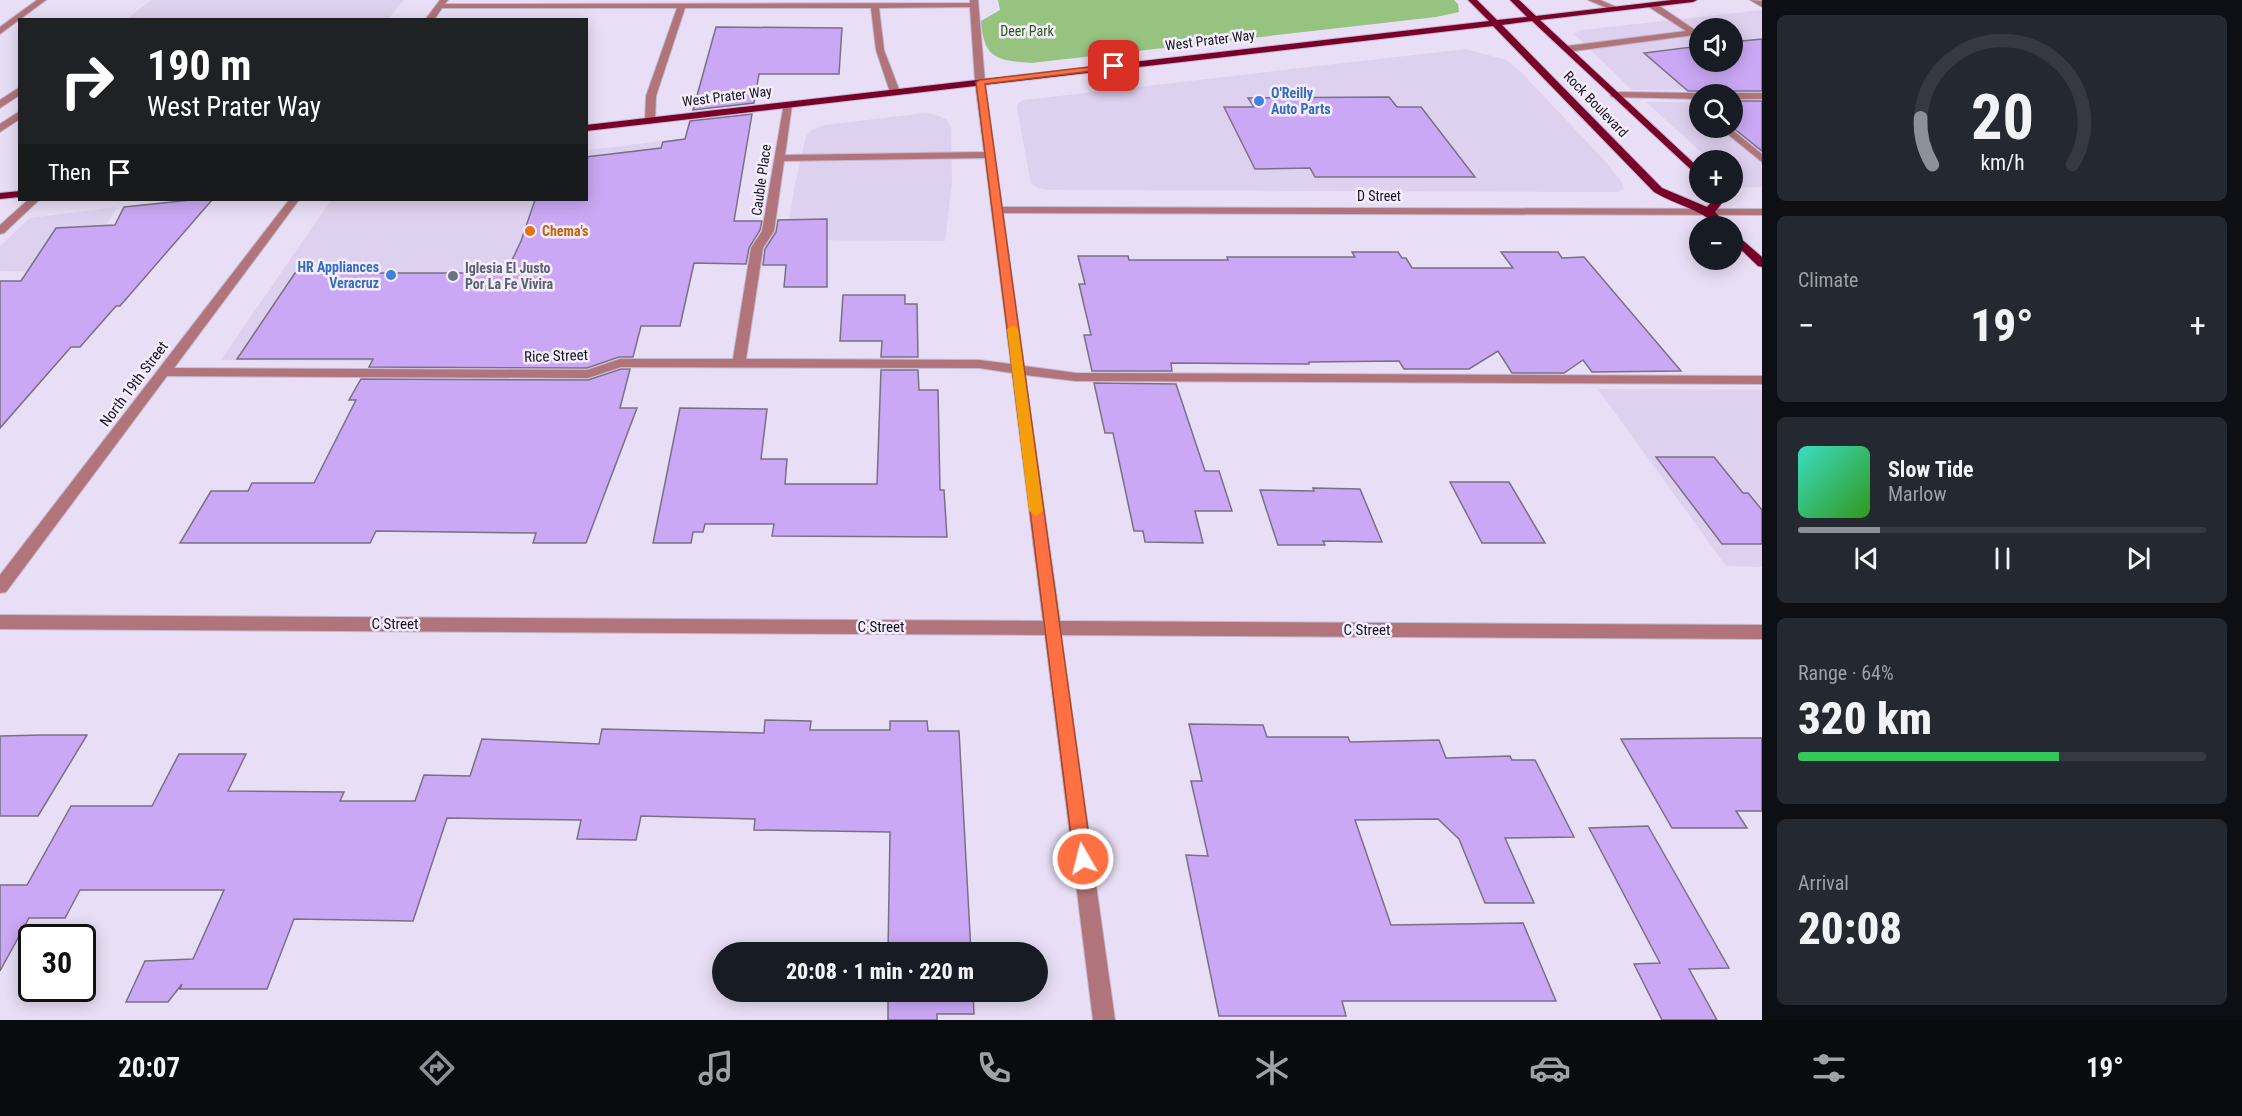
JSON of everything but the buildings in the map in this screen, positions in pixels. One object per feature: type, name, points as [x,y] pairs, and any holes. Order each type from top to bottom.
[{"type":"main road","name":"Rock Boulevard","points":[[1472,0],[1546,73],[1658,190],[1713,216]]},
{"type":"main road","name":"Rock Boulevard","points":[[1515,0],[1689,165]]},
{"type":"main road","name":"West Prater Way","points":[[588,128],[1693,0]]},
{"type":"main road","points":[[0,196],[18,194]]},
{"type":"main road","points":[[1709,212],[1716,204]]},
{"type":"main road","points":[[1743,245],[1762,264]]},
{"type":"street","points":[[0,31],[42,0]]},
{"type":"street","points":[[1592,0],[1617,9]]},
{"type":"street","points":[[1754,0],[1762,5]]},
{"type":"street","points":[[431,18],[442,3],[682,6],[974,2],[980,82],[1104,1020]]},
{"type":"street","points":[[875,5],[874,22],[883,62],[895,92]]},
{"type":"street","points":[[1567,49],[1694,32],[1653,5]]},
{"type":"street","points":[[650,121],[651,96],[682,6]]},
{"type":"street","points":[[0,17],[19,17]]},
{"type":"street","points":[[0,105],[18,92]]},
{"type":"street","points":[[1616,95],[1688,96]]},
{"type":"street","points":[[1743,96],[1762,96]]},
{"type":"street","name":"Cauble Place","points":[[739,363],[757,248],[768,231],[787,105]]},
{"type":"street","points":[[0,129],[18,116]]},
{"type":"street","points":[[1737,138],[1762,159]]},
{"type":"street","points":[[779,158],[990,155]]},
{"type":"street","points":[[0,231],[33,201]]},
{"type":"street","name":"North 19th Street","points":[[0,587],[293,201]]},
{"type":"street","name":"D Street","points":[[997,210],[1762,212]]},
{"type":"street","name":"Rice Street","points":[[164,372],[588,374],[620,363],[979,364],[1076,377],[1762,380]]},
{"type":"street","name":"C Street","points":[[0,622],[1762,632]]},
{"type":"shaded area","points":[[151,0],[404,0],[389,18],[128,18]]},
{"type":"shaded area","points":[[1762,10],[1762,90],[1743,90],[1743,84],[1689,84],[1689,90],[1632,90],[1574,34],[1582,30],[1689,18],[1689,72],[1743,72],[1743,18],[1690,18]]},
{"type":"shaded area","points":[[1466,49],[1506,60],[1520,71],[1604,160],[1622,182],[1624,189],[1617,192],[1049,190],[1031,184],[1017,108],[1018,103],[1024,100]]},
{"type":"shaded area","points":[[1646,102],[1689,102],[1689,138],[1743,138],[1743,105],[1762,111],[1762,187],[1743,187],[1743,150],[1699,150]]},
{"type":"shaded area","points":[[925,113],[947,120],[951,128],[952,182],[945,241],[786,240],[806,136],[812,130],[825,125]]},
{"type":"shaded area","points":[[732,133],[629,243],[591,363],[221,360],[330,201],[588,201],[588,150]]},
{"type":"shaded area","points":[[117,207],[80,272],[0,271],[0,246],[30,218]]},
{"type":"shaded area","points":[[1598,389],[1762,390],[1762,567],[1726,566]]},
{"type":"green space","name":"Deer Park","points":[[998,0],[1454,0],[1458,4],[1459,12],[1436,17],[1031,63],[1000,58],[989,50],[985,43],[981,21],[1000,10]]},
{"type":"slow traffic","points":[[1013,329],[1036,511]]},
{"type":"place","name":"O'Reilly Auto Parts","points":[[1259,101]]},
{"type":"place","name":"Chema's","points":[[530,231]]},
{"type":"place","name":"HR Appliances Veracruz","points":[[391,275]]},
{"type":"place","name":"Iglesia El Justo Por La Fe Vivira","points":[[453,276]]},
{"type":"route","points":[[1083,859],[980,82],[1114,66]]}]
